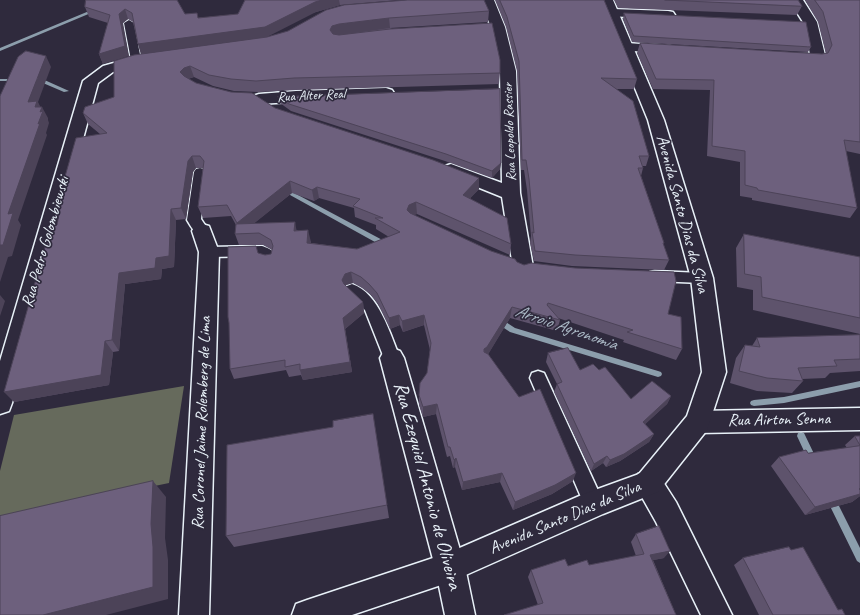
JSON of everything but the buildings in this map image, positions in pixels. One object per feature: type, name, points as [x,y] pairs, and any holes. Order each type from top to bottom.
[{"type":"street","points":[[473,0],[480,0]]},
{"type":"street","name":"Rua Leopoldo Rassier","points":[[487,0],[490,28],[508,71],[500,89],[512,193],[523,265]]},
{"type":"street","points":[[777,57],[817,59],[818,56],[810,22],[796,0]]},
{"type":"street","points":[[610,6],[684,16]]},
{"type":"street","name":"Avenida Santo Dias da Silva","points":[[307,615],[450,567],[594,504],[648,483],[698,422],[714,372],[702,278],[656,120],[610,6]]},
{"type":"street","points":[[794,22],[810,22]]},
{"type":"street","points":[[627,47],[682,51]]},
{"type":"street","points":[[136,60],[152,58]]},
{"type":"street","name":"Rua Pedro Golombiewski","points":[[0,403],[91,81],[108,70],[136,60]]},
{"type":"street","name":"Rua Alter Real","points":[[240,97],[259,99],[296,96],[398,93]]},
{"type":"street","points":[[259,99],[284,115]]},
{"type":"street","points":[[439,166],[512,193]]},
{"type":"street","name":"Rua Coronel Jaime Rolemberg de Lima","points":[[194,615],[206,242]]},
{"type":"street","name":"Rua Ezequiel Antonio de Oliveira","points":[[392,358],[450,567],[460,615]]},
{"type":"street","name":"Rua Airton Senna","points":[[698,422],[860,419]]},
{"type":"street","points":[[648,483],[666,512],[717,615]]},
{"type":"lane","points":[[129,23],[136,60]]},
{"type":"lane","points":[[200,172],[194,220],[206,242],[262,251],[268,254],[268,260]]},
{"type":"lane","points":[[641,275],[702,278]]},
{"type":"lane","points":[[352,290],[372,307],[392,358]]},
{"type":"lane","points":[[538,378],[594,504]]},
{"type":"green space","points":[[184,386],[169,483],[0,518],[0,471],[14,415]]},
{"type":"waterway","points":[[0,50],[96,10]]},
{"type":"waterway","name":"Arroio Agronomia","points":[[38,79],[66,91]]},
{"type":"waterway","name":"Arroio Agronomia","points":[[0,80],[16,80]]},
{"type":"waterway","name":"Arroio Agronomia","points":[[283,189],[386,245]]},
{"type":"waterway","name":"Arroio Agronomia","points":[[498,320],[513,330],[658,374]]},
{"type":"waterway","points":[[754,403],[784,400],[860,384]]},
{"type":"waterway","points":[[801,436],[813,461]]},
{"type":"waterway","points":[[831,499],[860,558]]}]
